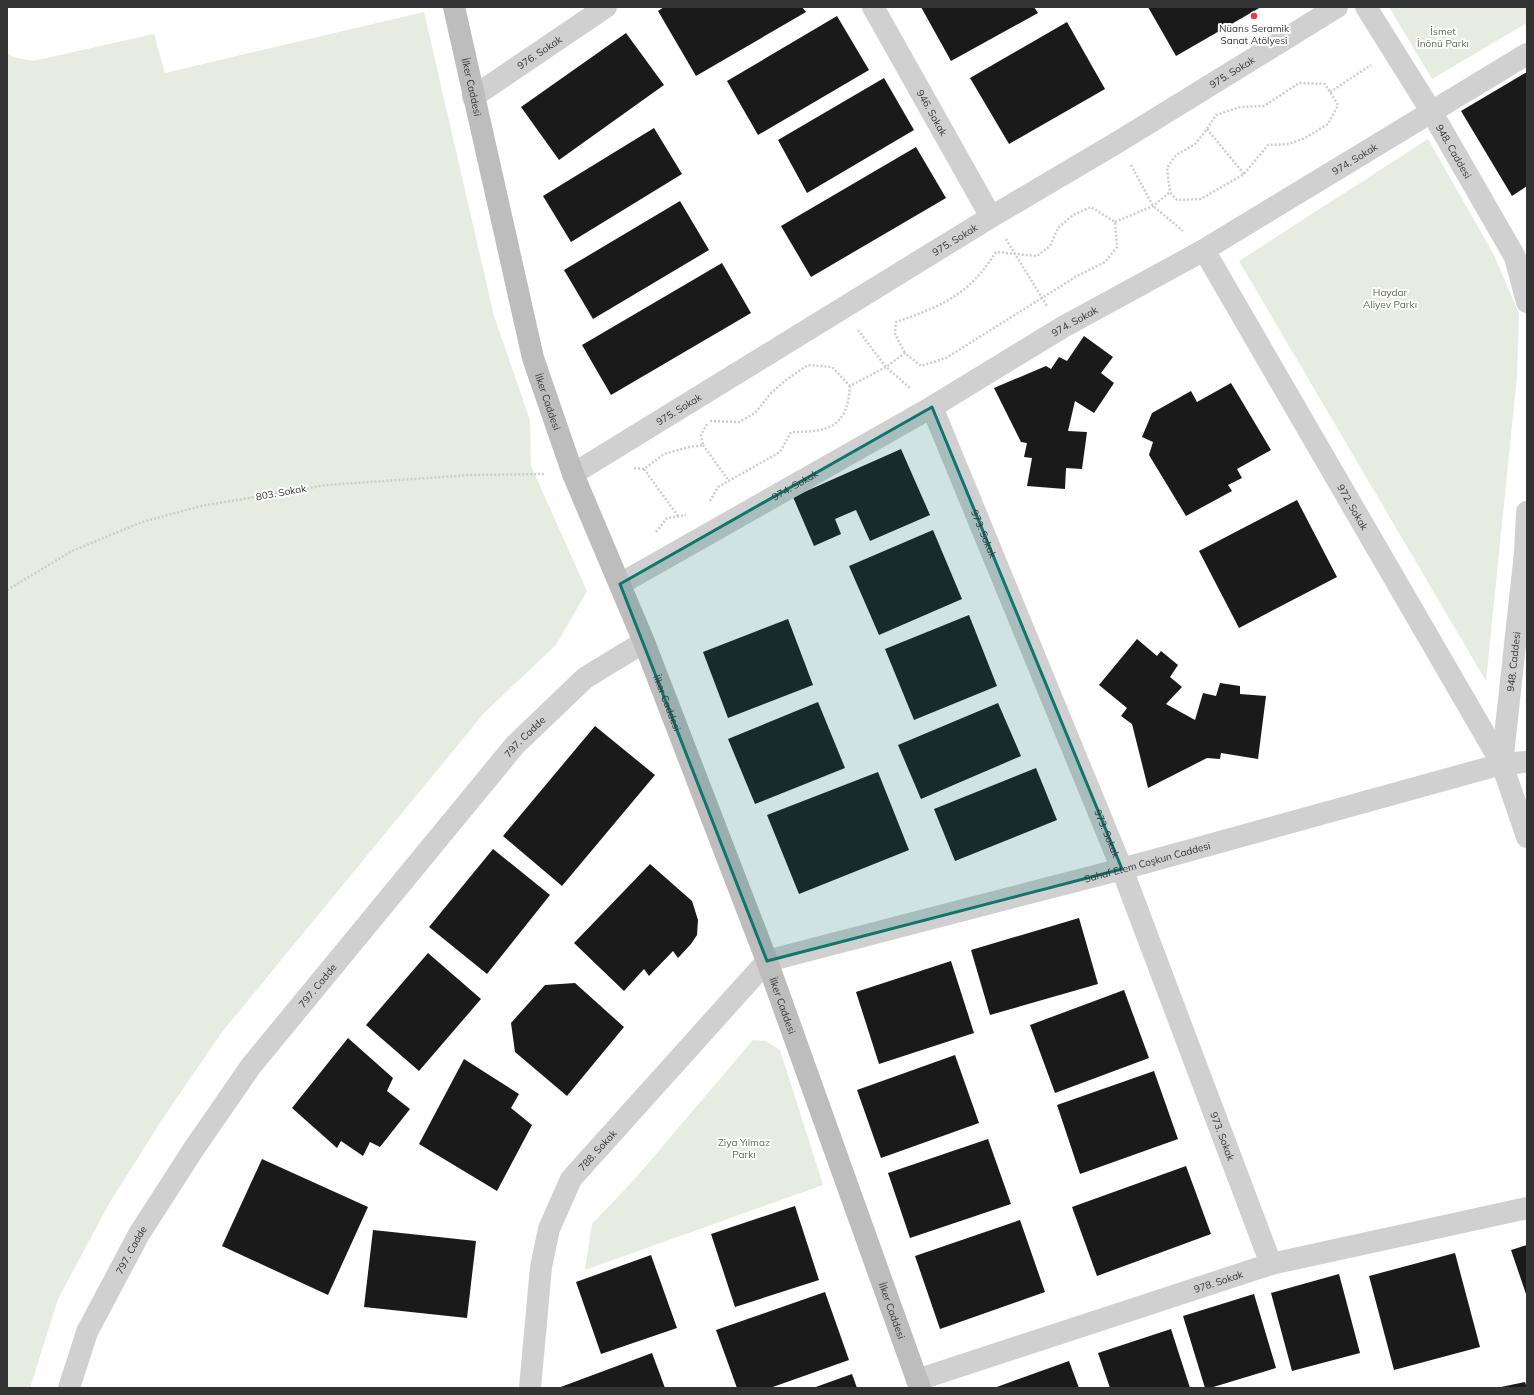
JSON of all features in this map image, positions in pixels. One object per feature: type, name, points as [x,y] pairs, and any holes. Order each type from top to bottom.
[{"type":"main road","name":"İlker Caddesi","points":[[454,7],[473,97],[533,358],[573,474],[644,642],[768,962],[918,1384]]},
{"type":"street","name":"976. Sokak","points":[[473,97],[606,7]]},
{"type":"street","name":"946. Sokak","points":[[873,7],[991,217]]},
{"type":"street","name":"975. Sokak","points":[[573,474],[991,217],[1118,142],[1337,7]]},
{"type":"street","name":"948. Caddesi","points":[[1366,7],[1431,111],[1515,258],[1527,302]]},
{"type":"street","name":"974. Sokak","points":[[620,584],[932,406],[1063,327],[1204,250],[1527,54]]},
{"type":"street","name":"972. Sokak","points":[[1204,250],[1502,764]]},
{"type":"street","name":"973. Sokak","points":[[932,406],[1122,870],[1271,1264]]},
{"type":"street","name":"948. Caddesi","points":[[1502,764],[1525,553],[1527,512]]},
{"type":"street","name":"797. Cadde","points":[[73,1387],[87,1332],[139,1234],[193,1150],[251,1066],[515,744],[585,678],[644,642]]},
{"type":"street","name":"Sahaf Etem Coşkun Caddesi","points":[[768,962],[1122,870],[1502,764],[1527,762]]},
{"type":"street","points":[[1502,764],[1527,837]]},
{"type":"street","name":"788. Sokak","points":[[530,1388],[541,1267],[549,1229],[571,1179],[768,962]]},
{"type":"street","name":"978. Sokak","points":[[918,1384],[1271,1264],[1527,1208]]},
{"type":"path","points":[[1330,92],[1393,51]]},
{"type":"path","points":[[1299,83],[1325,84],[1330,92],[1338,105],[1328,124],[1305,138],[1289,144],[1268,145],[1244,174],[1201,198],[1177,200],[1170,192],[1167,168],[1176,155],[1195,144],[1216,115],[1240,106],[1264,106],[1299,83]]},
{"type":"path","points":[[1207,129],[1244,174]]},
{"type":"path","points":[[1118,142],[1153,206],[1204,250]]},
{"type":"path","points":[[1115,222],[1153,206],[1170,192]]},
{"type":"path","points":[[1091,207],[1115,222],[1117,247],[1105,262],[1077,276],[946,358],[921,366],[905,353],[895,334],[896,322],[924,312],[953,298],[977,278],[996,252],[1037,256],[1050,246],[1058,228],[1073,215],[1091,207]]},
{"type":"path","points":[[991,217],[1016,253],[1042,299],[1063,327]]},
{"type":"path","points":[[842,309],[886,367],[932,406]]},
{"type":"path","points":[[850,386],[886,367],[905,353]]},
{"type":"path","points":[[708,506],[718,487],[729,481],[780,452],[791,432],[813,432],[829,428],[840,420],[849,403],[850,386],[832,367],[808,365],[776,389],[755,413],[739,422],[708,421],[701,435],[703,445],[729,481]]},
{"type":"path","points":[[594,462],[644,469],[664,454],[703,445]]},
{"type":"path","points":[[644,469],[678,516]]},
{"type":"path","name":"803. Sokak","points":[[7,590],[72,551],[142,522],[202,506],[326,484],[471,475],[573,474]]},
{"type":"path","points":[[656,564],[658,548],[656,531],[667,518],[692,514]]},
{"type":"highlighted area","points":[[932,407],[1122,869],[767,961],[620,584]]},
{"type":"green space","name":"İsmet İnönü Parkı","points":[[1389,7],[1527,7],[1527,23],[1432,79]]},
{"type":"green space","points":[[424,12],[494,316],[530,420],[531,466],[587,591],[556,645],[485,712],[222,1032],[163,1118],[110,1202],[58,1299],[30,1388],[7,1388],[7,53],[13,57],[33,61],[154,34],[165,73]]},
{"type":"green space","name":"Haydar Aliyev Parkı","points":[[1428,139],[1494,255],[1519,314],[1517,376],[1486,681],[1239,261]]},
{"type":"green space","name":"Ziya Yılmaz Parkı","points":[[753,1040],[765,1041],[780,1050],[823,1185],[585,1270],[592,1224],[633,1181]]},
{"type":"building","points":[[664,7],[802,7],[806,12],[696,76],[658,11]]},
{"type":"building","points":[[921,7],[1034,7],[1038,13],[951,61]]},
{"type":"building","points":[[1148,7],[1261,7],[1176,56]]},
{"type":"building","points":[[837,16],[869,70],[758,135],[727,81]]},
{"type":"building","points":[[1067,22],[1105,89],[1009,144],[970,78]]},
{"type":"building","points":[[626,33],[664,85],[559,160],[521,107]]},
{"type":"building","points":[[1527,72],[1527,186],[1512,196],[1461,111]]},
{"type":"building","points":[[884,78],[914,130],[807,193],[778,140]]},
{"type":"building","points":[[654,128],[682,174],[571,242],[543,196]]},
{"type":"building","points":[[916,147],[946,198],[811,277],[781,226]]},
{"type":"building","points":[[680,201],[709,250],[593,319],[564,270]]},
{"type":"building","points":[[722,263],[751,313],[611,395],[582,345]]},
{"type":"building","points":[[1084,336],[1113,357],[1101,373],[1114,383],[1094,413],[1075,401],[1068,431],[1087,432],[1082,469],[1066,468],[1065,489],[1027,486],[1032,458],[1024,457],[1027,443],[1021,442],[994,388],[1046,366],[1051,369],[1059,357],[1067,361]]},
{"type":"building","points":[[1231,383],[1271,450],[1237,469],[1242,478],[1228,485],[1232,491],[1186,516],[1149,455],[1153,442],[1142,437],[1152,413],[1191,391],[1197,402]]},
{"type":"building","points":[[901,449],[930,515],[870,541],[856,510],[835,519],[841,534],[814,546],[793,497]]},
{"type":"building","points":[[1297,500],[1337,577],[1239,628],[1199,551]]},
{"type":"building","points":[[933,530],[962,599],[879,635],[849,566]]},
{"type":"building","points":[[969,615],[997,686],[914,720],[885,649]]},
{"type":"building","points":[[788,619],[813,685],[728,718],[703,652]]},
{"type":"building","points":[[1137,639],[1157,656],[1161,651],[1178,665],[1170,677],[1182,687],[1166,704],[1195,720],[1203,693],[1216,696],[1220,683],[1240,686],[1240,694],[1266,696],[1258,759],[1221,753],[1220,759],[1207,758],[1148,788],[1132,724],[1121,716],[1127,708],[1099,685]]},
{"type":"building","points":[[818,702],[845,768],[755,804],[728,739]]},
{"type":"building","points":[[998,703],[1021,756],[921,799],[898,745]]},
{"type":"building","points":[[595,726],[655,775],[562,886],[503,836]]},
{"type":"building","points":[[1036,768],[1057,820],[955,861],[934,809]]},
{"type":"building","points":[[878,772],[909,850],[799,894],[767,815]]},
{"type":"building","points":[[493,849],[550,895],[487,974],[429,927]]},
{"type":"building","points":[[650,864],[692,901],[698,920],[697,935],[678,958],[673,951],[649,976],[644,969],[624,991],[574,943]]},
{"type":"building","points":[[1079,918],[1098,984],[990,1015],[971,950]]},
{"type":"building","points":[[428,953],[481,999],[419,1071],[366,1025]]},
{"type":"building","points":[[951,961],[974,1033],[879,1064],[856,992]]},
{"type":"building","points":[[575,983],[624,1027],[567,1096],[515,1052],[511,1023],[545,985]]},
{"type":"building","points":[[1124,990],[1149,1058],[1055,1093],[1030,1025]]},
{"type":"building","points":[[348,1038],[393,1078],[387,1091],[410,1109],[380,1147],[370,1142],[363,1156],[341,1141],[337,1148],[292,1108]]},
{"type":"building","points":[[955,1055],[979,1123],[881,1158],[857,1090]]},
{"type":"building","points":[[464,1059],[519,1094],[511,1108],[532,1125],[497,1191],[419,1144]]},
{"type":"building","points":[[1154,1071],[1178,1139],[1080,1174],[1057,1105]]},
{"type":"building","points":[[988,1139],[1011,1204],[910,1238],[888,1173]]},
{"type":"building","points":[[262,1159],[368,1207],[328,1295],[222,1246]]},
{"type":"building","points":[[1186,1166],[1211,1234],[1097,1276],[1072,1207]]},
{"type":"building","points":[[795,1206],[819,1280],[735,1307],[711,1234]]},
{"type":"building","points":[[1020,1220],[1045,1292],[940,1329],[915,1256]]},
{"type":"building","points":[[373,1230],[476,1241],[467,1318],[364,1307]]},
{"type":"building","points":[[1527,1245],[1527,1297],[1511,1250]]},
{"type":"building","points":[[1455,1253],[1480,1347],[1394,1370],[1369,1276]]},
{"type":"building","points":[[651,1255],[677,1328],[601,1354],[576,1282]]},
{"type":"building","points":[[1339,1274],[1360,1353],[1292,1371],[1271,1293]]},
{"type":"building","points":[[825,1292],[849,1360],[770,1388],[737,1388],[716,1330]]},
{"type":"building","points":[[1254,1294],[1276,1368],[1210,1388],[1205,1388],[1183,1316]]},
{"type":"building","points":[[1171,1329],[1190,1388],[1110,1388],[1098,1353]]},
{"type":"building","points":[[652,1353],[665,1388],[558,1388]]},
{"type":"building","points":[[1069,1361],[1079,1388],[994,1388]]},
{"type":"building","points":[[852,1374],[857,1388],[813,1388]]},
{"type":"building","points":[[1525,1382],[1527,1388],[1501,1388],[1501,1387]]},
{"type":"place","name":"Nüans Seramik Sanat Atölyesi","points":[[1254,16]]}]
